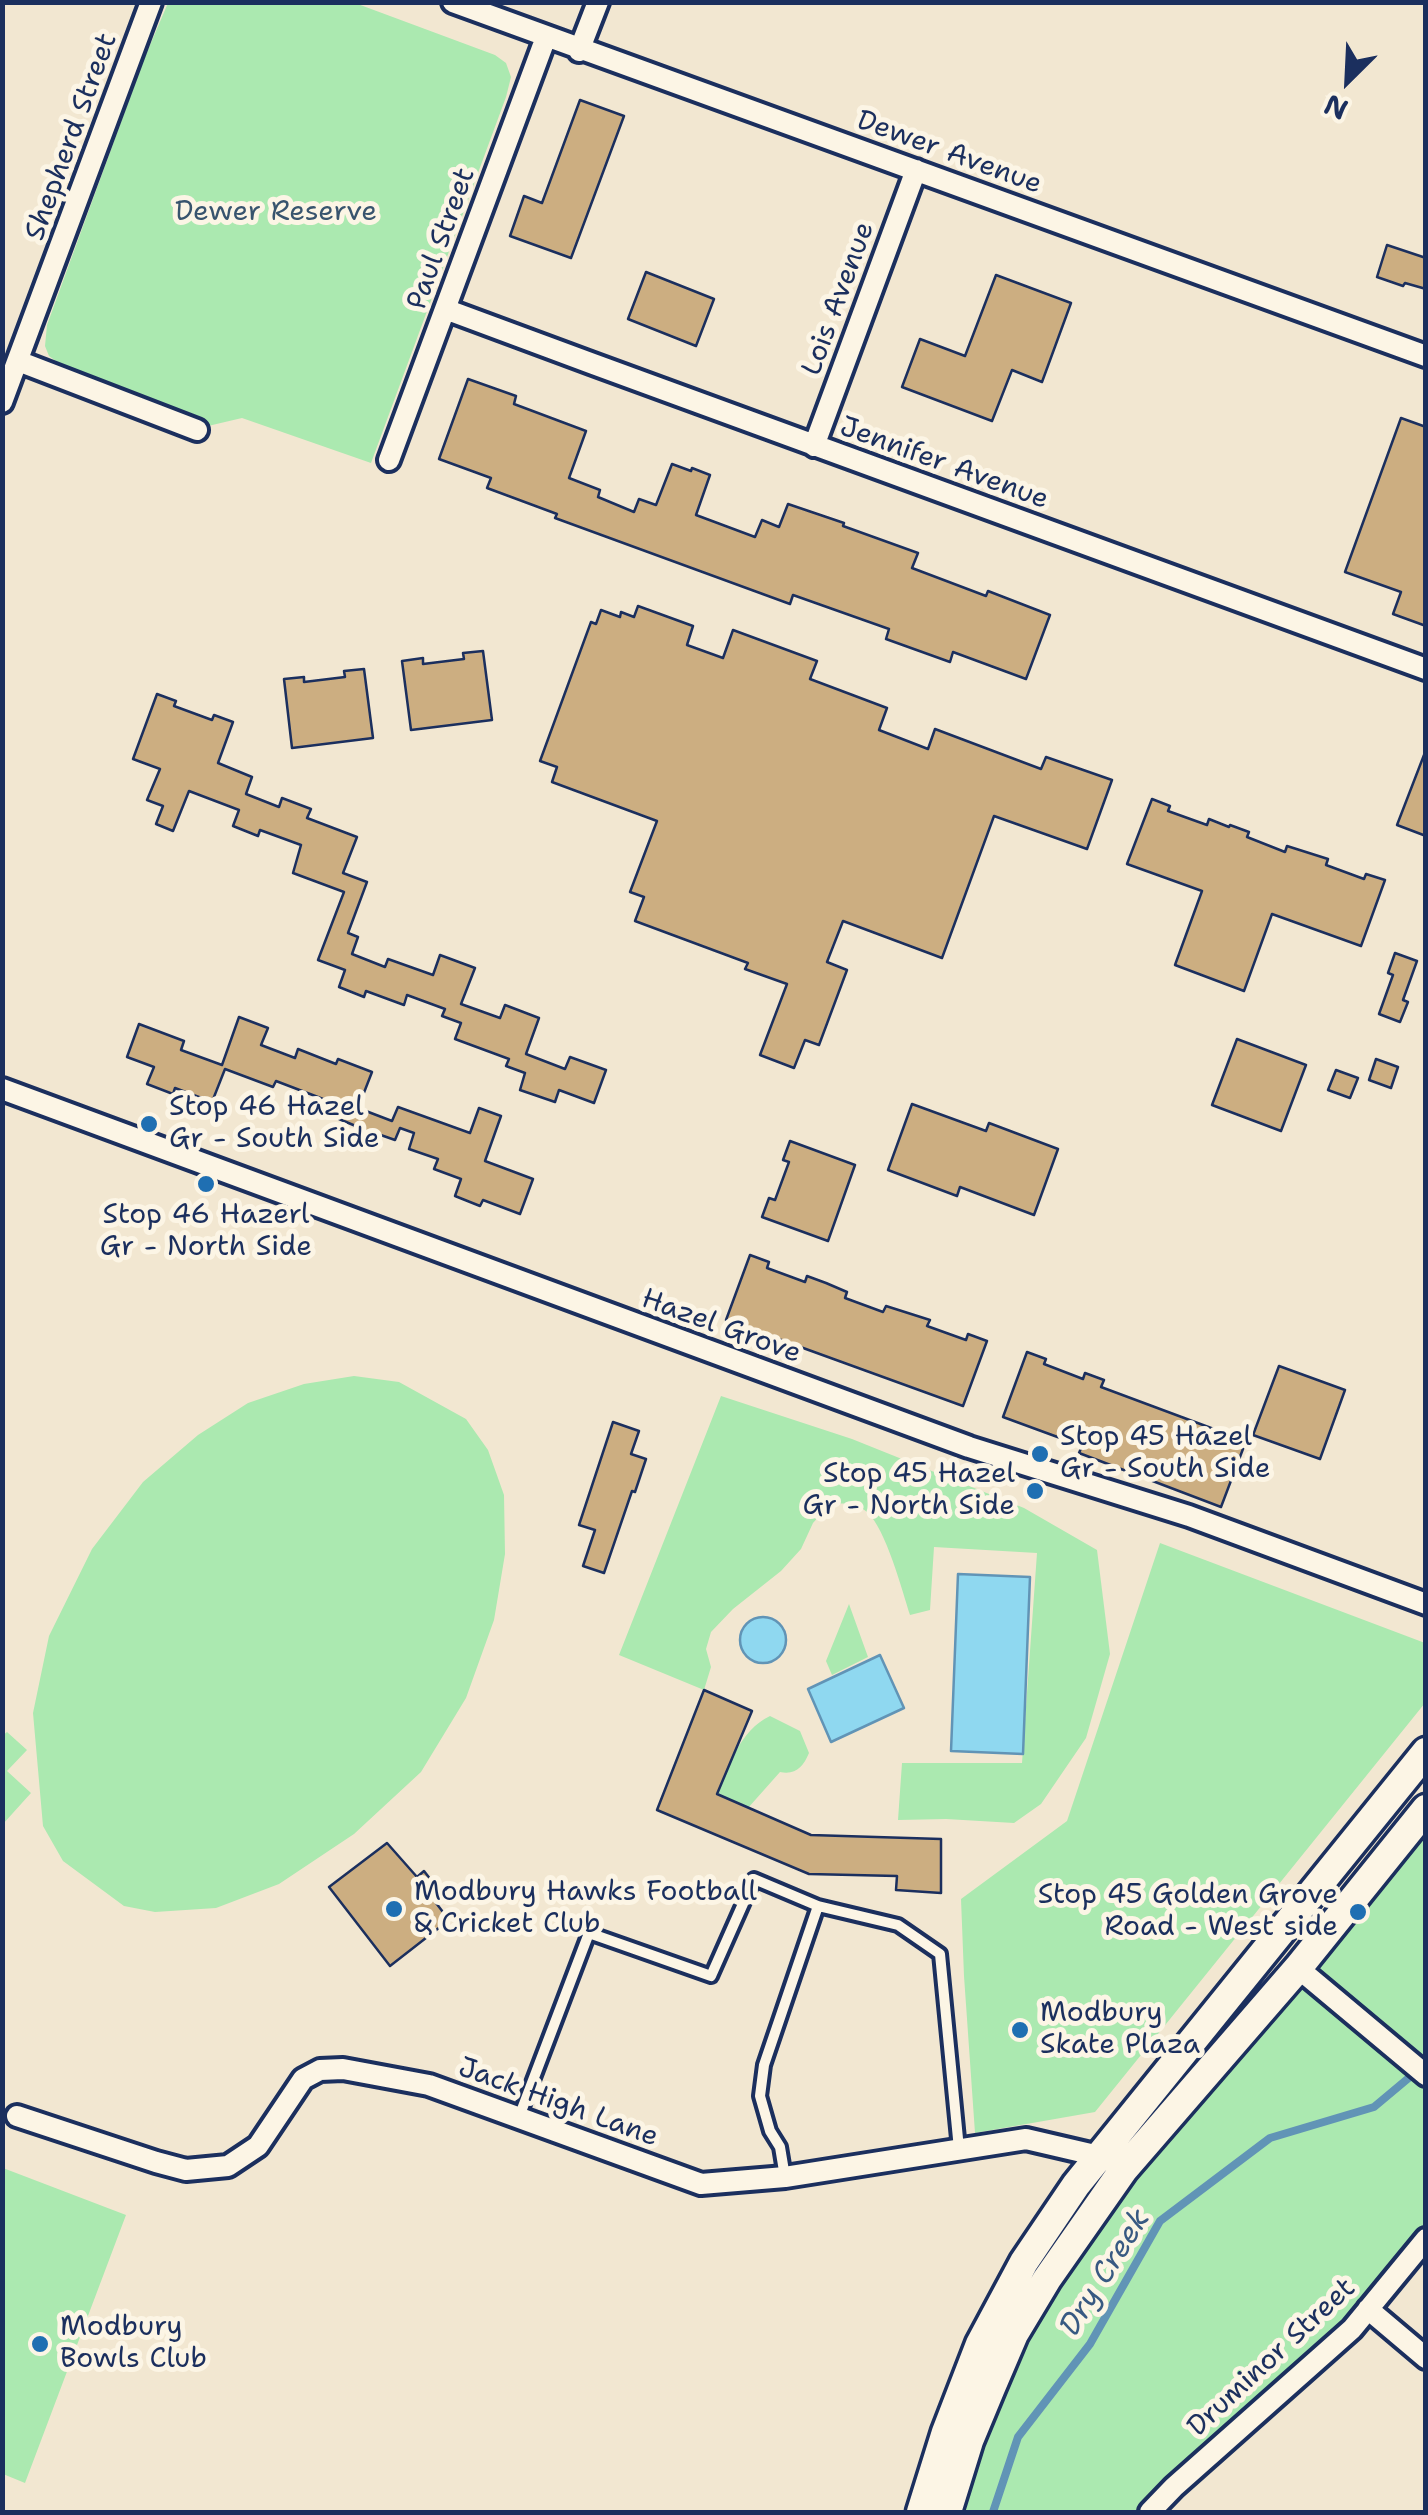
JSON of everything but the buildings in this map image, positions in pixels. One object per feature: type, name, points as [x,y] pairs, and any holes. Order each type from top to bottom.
[{"type":"main road","points":[[922,2512],[991,2352],[1014,2334],[1112,2163],[1270,1944],[1426,1752]]},
{"type":"main road","points":[[1112,2163],[1298,1968],[1426,1809]]},
{"type":"main road","points":[[1270,1944],[1298,1968]]},
{"type":"main road","points":[[946,2512],[958,2436]]},
{"type":"street","name":"Shepherd Street","points":[[2,402],[151,2]]},
{"type":"street","name":"Dewer Avenue","points":[[453,2],[1426,356]]},
{"type":"street","points":[[579,51],[598,2]]},
{"type":"street","name":"Paul Street","points":[[388,460],[546,37]]},
{"type":"street","name":"Lois Avenue","points":[[814,446],[916,170]]},
{"type":"street","name":"Jennifer Avenue","points":[[445,309],[1426,668]]},
{"type":"street","points":[[18,361],[197,430]]},
{"type":"street","name":"Hazel Grove","points":[[2,1089],[953,1441],[1189,1516],[1426,1604]]},
{"type":"street","points":[[1298,1968],[1426,2075]]},
{"type":"street","name":"Jack High Lane","points":[[17,2116],[186,2170],[228,2166],[258,2146],[303,2079],[320,2070],[343,2069],[429,2085],[701,2184],[785,2176],[1026,2139],[1112,2163]]},
{"type":"street","name":"Druminor Street","points":[[1150,2512],[1174,2486],[1352,2329],[1426,2239]]},
{"type":"street","points":[[1368,2309],[1426,2358]]},
{"type":"lane","points":[[519,2117],[589,1932],[711,1976],[754,1879],[818,1906],[898,1926],[940,1954],[959,2150]]},
{"type":"lane","points":[[785,2176],[780,2147],[770,2131],[760,2096],[764,2066],[818,1906]]},
{"type":"green space","name":"Dewer Reserve","points":[[168,3],[355,3],[495,55],[506,63],[511,77],[506,97],[371,463],[242,418],[208,426],[71,372],[49,356],[45,346],[47,325]]},
{"type":"green space","points":[[354,1376],[399,1382],[466,1419],[488,1450],[504,1495],[505,1554],[494,1620],[466,1698],[421,1772],[354,1834],[279,1884],[216,1908],[155,1912],[124,1906],[63,1861],[43,1826],[33,1713],[49,1636],[92,1549],[143,1482],[198,1435],[248,1403],[304,1384]]},
{"type":"green space","points":[[721,1396],[852,1439],[1024,1508],[1097,1550],[1110,1654],[1086,1738],[1041,1804],[1014,1823],[898,1820],[902,1763],[1022,1763],[1037,1553],[934,1547],[930,1610],[910,1615],[893,1560],[874,1520],[859,1507],[830,1504],[813,1523],[801,1549],[781,1571],[711,1632],[706,1649],[711,1667],[704,1690],[619,1655]]},
{"type":"green space","points":[[1160,1543],[1425,1643],[1425,1703],[1095,2112],[975,2133],[961,1899],[1067,1821]]},
{"type":"green space","points":[[849,1604],[868,1657],[832,1675],[826,1661]]},
{"type":"green space","points":[[770,1716],[800,1731],[809,1753],[798,1769],[780,1772],[748,1808],[717,1794],[743,1740]]},
{"type":"green space","points":[[7,1732],[27,1750],[7,1771],[31,1793],[3,1824],[2,1736]]},
{"type":"green space","points":[[1425,1809],[1425,2239],[1352,2329],[1150,2512],[947,2512],[1047,2279]]},
{"type":"green space","name":"Modbury Bowls Club","points":[[3,2168],[126,2215],[25,2483],[3,2474]]},
{"type":"water","points":[[958,1574],[1030,1577],[1023,1754],[951,1751]]},
{"type":"water","points":[[763,1617],[779,1624],[786,1640],[779,1656],[763,1663],[747,1656],[740,1640],[747,1624]]},
{"type":"water","points":[[880,1655],[904,1708],[831,1742],[808,1689]]},
{"type":"waterway","name":"Dry Creek","points":[[993,2512],[1018,2437],[1090,2344],[1160,2221],[1270,2138],[1374,2107],[1417,2071]]},
{"type":"place","name":"Stop 46 Hazel Gr - South Side","points":[[149,1124]]},
{"type":"place","name":"Stop 46 Hazerl Gr - North Side","points":[[206,1184]]},
{"type":"place","name":"Stop 45 Hazel Gr - South Side","points":[[1040,1454]]},
{"type":"place","name":"Stop 45 Hazel Gr - North Side","points":[[1035,1491]]},
{"type":"place","name":"Modbury Hawks Football & Cricket Club","points":[[394,1909]]},
{"type":"place","name":"Stop 45 Golden Grove Road - West side","points":[[1358,1912]]},
{"type":"place","name":"Modbury Skate Plaza","points":[[1020,2030]]},
{"type":"place","name":"Modbury Bowls Club","points":[[40,2344]]}]
